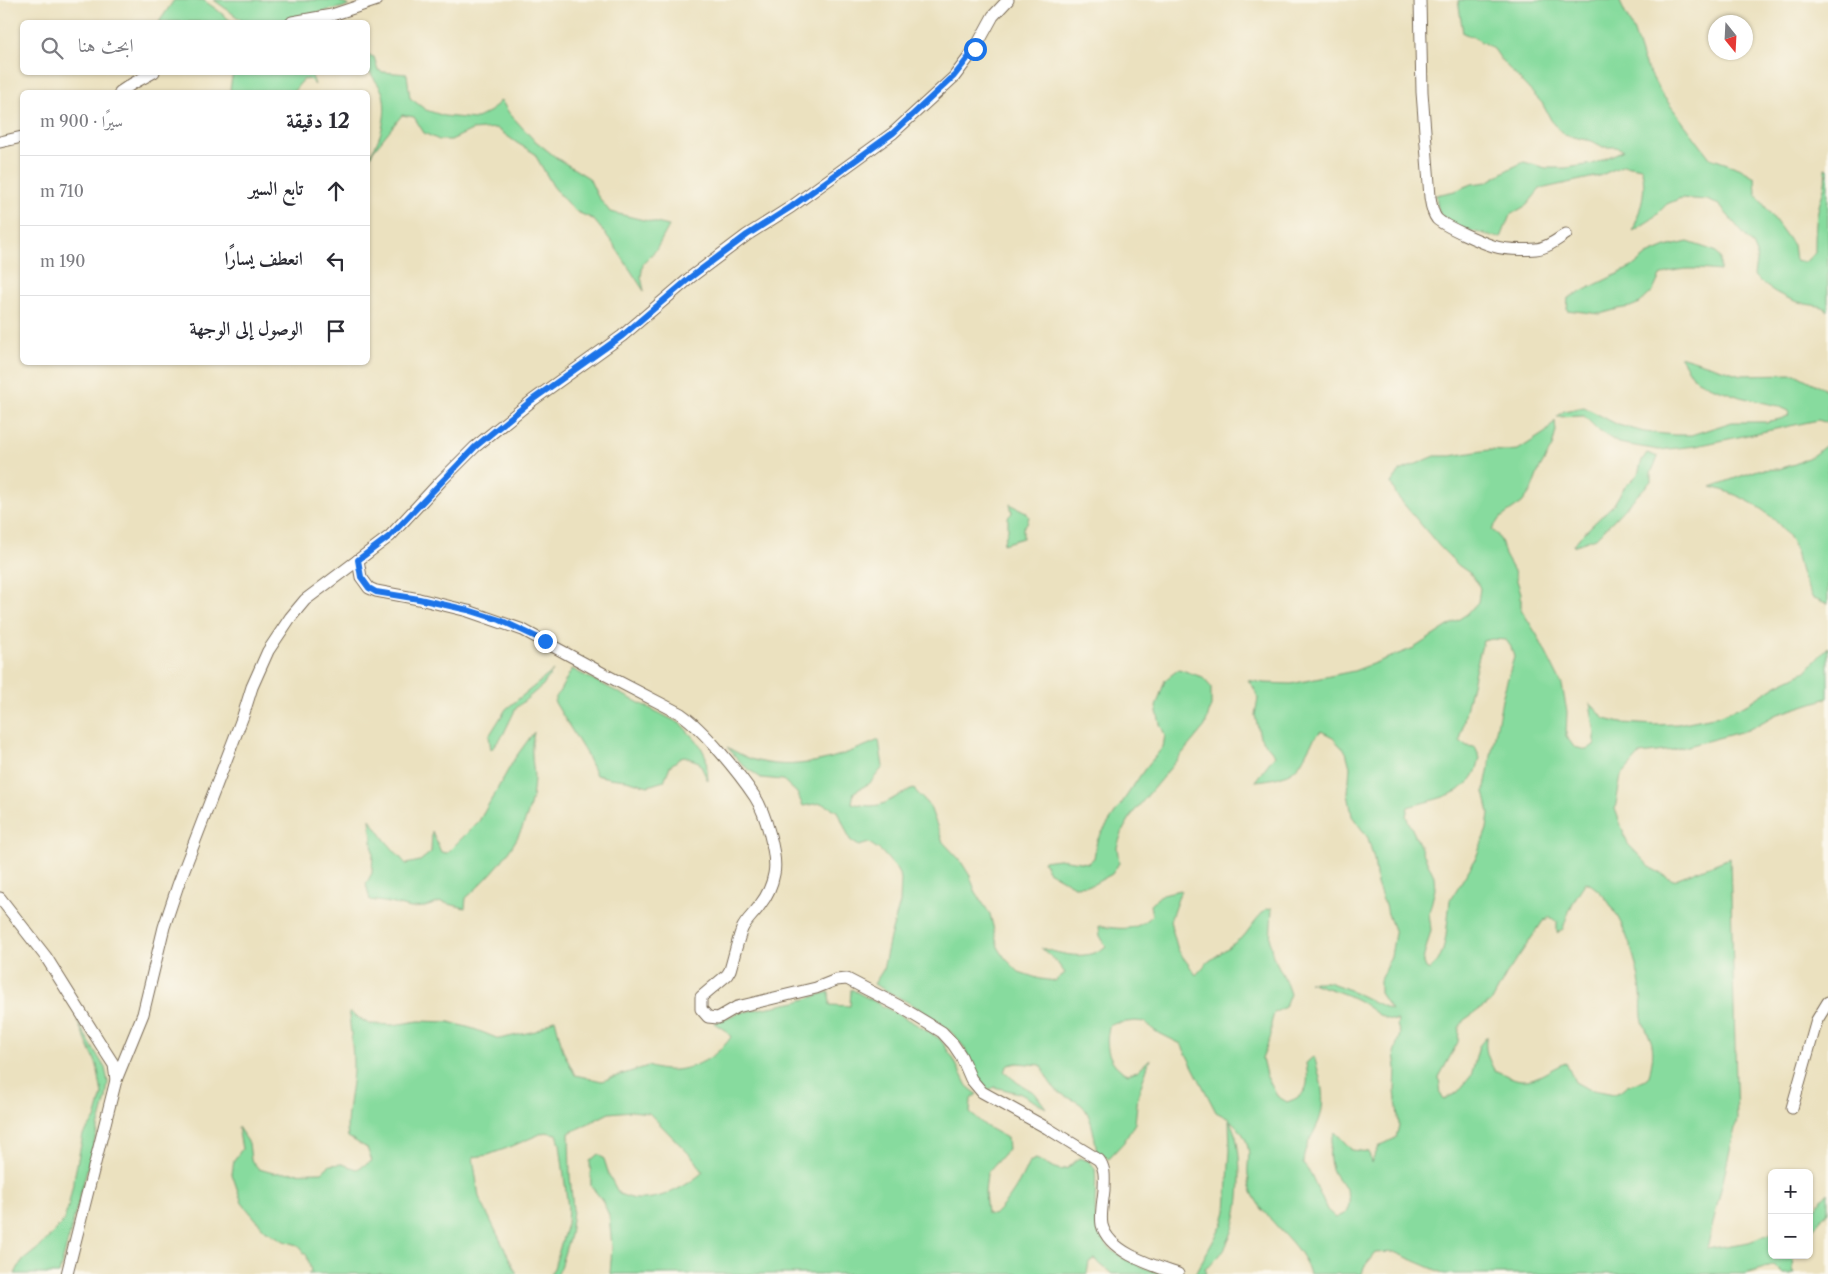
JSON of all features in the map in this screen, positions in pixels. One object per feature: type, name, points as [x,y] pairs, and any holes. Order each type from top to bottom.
[{"type":"street","points":[[303,20],[332,15],[377,0]]},
{"type":"street","points":[[67,1274],[116,1080],[143,1014],[164,927],[178,885],[243,716],[252,687],[268,651],[290,618],[305,600],[390,536],[475,447],[532,400],[622,336],[691,277],[747,235],[791,207],[893,133],[954,76],[975,49],[993,16],[1008,0]]},
{"type":"street","points":[[1420,0],[1422,92],[1430,197],[1436,218],[1444,224],[1493,246],[1515,249],[1537,249],[1549,245],[1566,234]]},
{"type":"street","points":[[123,90],[149,75]]},
{"type":"street","points":[[0,142],[20,137]]},
{"type":"street","points":[[358,560],[361,577],[369,588],[376,592],[468,610],[523,630],[681,714],[715,747],[755,797],[761,808],[772,847],[775,861],[774,872],[768,893],[742,929],[730,970],[701,997],[701,1009],[704,1014],[708,1017],[718,1018],[737,1007],[816,988],[841,979],[856,983],[899,1006],[942,1032],[953,1044],[961,1056],[971,1079],[982,1092],[1047,1128],[1099,1160],[1103,1166],[1104,1180],[1102,1225],[1108,1237],[1119,1248],[1135,1258],[1178,1274]]},
{"type":"street","points":[[0,898],[46,957],[106,1051],[114,1065],[116,1080]]},
{"type":"street","points":[[1792,1108],[1817,1020],[1828,1002]]},
{"type":"green space","points":[[174,0],[203,0],[230,20],[160,20]]},
{"type":"green space","points":[[214,0],[337,0],[349,6],[282,20],[241,20]]},
{"type":"green space","points":[[1458,0],[1619,0],[1634,32],[1643,60],[1661,93],[1710,158],[1739,168],[1755,177],[1756,194],[1793,245],[1795,260],[1805,262],[1815,253],[1817,215],[1825,184],[1825,168],[1828,169],[1828,311],[1822,307],[1782,296],[1754,276],[1757,254],[1753,245],[1719,205],[1707,200],[1681,198],[1667,204],[1652,219],[1633,231],[1643,192],[1644,184],[1641,168],[1624,165],[1599,176],[1540,189],[1527,205],[1510,215],[1501,238],[1459,227],[1445,219],[1439,212],[1436,195],[1455,191],[1472,184],[1487,182],[1524,162],[1546,168],[1566,168],[1593,164],[1624,150],[1616,147],[1603,147],[1592,141],[1564,135],[1551,120],[1542,103],[1503,62],[1494,49],[1463,33]]},
{"type":"green space","points":[[370,56],[374,57],[378,70],[407,74],[410,98],[426,110],[444,116],[475,119],[491,111],[501,100],[509,113],[533,139],[558,159],[589,178],[597,195],[610,212],[669,226],[656,250],[643,264],[641,277],[644,291],[612,242],[593,219],[577,212],[553,186],[534,153],[496,128],[472,130],[451,140],[439,140],[424,133],[414,117],[402,115],[373,151],[380,136],[385,110],[383,94],[371,74]]},
{"type":"green space","points":[[232,75],[312,75],[315,85],[309,79],[303,80],[295,90],[230,89]]},
{"type":"green space","points":[[1688,242],[1715,251],[1720,258],[1720,271],[1689,269],[1667,273],[1660,276],[1653,291],[1640,303],[1630,307],[1600,314],[1567,310],[1568,298],[1632,267],[1647,255],[1666,247]]},
{"type":"green space","points":[[1680,356],[1741,375],[1795,374],[1828,391],[1828,423],[1818,420],[1696,446],[1659,450],[1618,443],[1599,431],[1584,416],[1557,417],[1564,411],[1584,407],[1618,425],[1644,432],[1691,435],[1732,422],[1766,422],[1788,416],[1789,411],[1778,406],[1740,397],[1709,386],[1694,378]]},
{"type":"green space","points":[[1555,421],[1556,431],[1552,447],[1539,470],[1531,491],[1522,503],[1499,519],[1492,530],[1497,534],[1502,543],[1505,555],[1514,571],[1521,593],[1521,609],[1537,635],[1562,685],[1567,712],[1566,736],[1574,747],[1587,750],[1595,744],[1590,703],[1605,719],[1621,723],[1678,724],[1719,716],[1749,703],[1777,685],[1806,671],[1828,647],[1828,698],[1775,715],[1748,730],[1673,750],[1640,754],[1621,776],[1615,809],[1628,844],[1651,868],[1673,880],[1730,858],[1737,1120],[1707,1249],[1749,1242],[1768,1235],[1768,1259],[1793,1259],[1792,1270],[1794,1274],[1783,1274],[1774,1265],[1745,1274],[1445,1274],[1394,1252],[1375,1253],[1364,1267],[1362,1274],[1310,1274],[1299,1251],[1264,1212],[1251,1190],[1248,1172],[1249,1151],[1246,1140],[1242,1132],[1230,1120],[1236,1139],[1240,1170],[1239,1201],[1236,1216],[1227,1244],[1218,1257],[1205,1268],[1207,1274],[1195,1274],[1222,1225],[1226,1211],[1230,1150],[1229,1119],[1216,1112],[1181,1044],[1155,1031],[1145,1022],[1135,1021],[1110,1024],[1107,1039],[1109,1053],[1115,1065],[1128,1074],[1137,1071],[1150,1059],[1138,1095],[1135,1123],[1124,1142],[1108,1159],[1103,1154],[1097,1152],[1091,1124],[1085,1109],[1055,1088],[1041,1065],[1017,1063],[1008,1065],[1004,1071],[1018,1083],[1035,1093],[1046,1108],[1019,1093],[994,1087],[989,1090],[979,1080],[965,1049],[952,1033],[921,1010],[874,984],[883,970],[900,903],[901,878],[895,867],[881,851],[869,843],[859,846],[850,840],[838,811],[821,803],[803,806],[797,793],[783,780],[761,778],[744,766],[727,747],[751,759],[767,763],[800,764],[832,758],[879,740],[883,767],[870,783],[854,792],[852,803],[872,806],[879,805],[914,789],[930,807],[943,842],[960,860],[970,876],[976,893],[990,914],[998,947],[1005,958],[1019,972],[1040,979],[1055,981],[1065,973],[1055,960],[1041,948],[1074,955],[1091,954],[1099,951],[1106,946],[1100,936],[1099,926],[1127,928],[1140,925],[1152,916],[1150,905],[1162,894],[1181,890],[1170,921],[1178,950],[1196,975],[1208,962],[1244,936],[1266,909],[1272,908],[1270,943],[1273,956],[1290,994],[1285,1007],[1274,1013],[1271,1024],[1271,1036],[1262,1058],[1266,1075],[1277,1096],[1287,1102],[1300,1096],[1306,1088],[1306,1063],[1314,1056],[1323,1096],[1319,1121],[1305,1152],[1303,1164],[1311,1174],[1327,1210],[1336,1218],[1346,1213],[1349,1200],[1345,1187],[1331,1167],[1330,1149],[1335,1132],[1352,1150],[1369,1152],[1371,1163],[1380,1145],[1396,1138],[1399,1125],[1395,1091],[1396,1068],[1394,1053],[1400,1034],[1397,1025],[1398,1020],[1387,1019],[1352,997],[1309,982],[1328,982],[1391,1010],[1380,993],[1380,980],[1391,956],[1395,933],[1377,884],[1374,859],[1368,838],[1352,816],[1348,793],[1350,767],[1346,752],[1331,736],[1321,731],[1295,769],[1279,777],[1255,781],[1275,755],[1260,737],[1255,715],[1258,698],[1248,680],[1264,683],[1291,684],[1354,671],[1414,648],[1467,614],[1478,602],[1480,588],[1471,574],[1458,565],[1440,547],[1397,496],[1391,483],[1400,471],[1435,456],[1451,456],[1489,450],[1518,450],[1546,432]],"holes":[[[1492,639],[1506,640],[1511,647],[1514,657],[1503,695],[1484,792],[1489,813],[1487,829],[1475,860],[1450,900],[1443,950],[1438,961],[1430,970],[1426,968],[1423,960],[1431,930],[1429,913],[1435,889],[1434,876],[1406,816],[1408,807],[1435,800],[1452,793],[1467,784],[1476,773],[1480,758],[1475,747],[1467,746],[1460,741],[1470,691],[1483,641]],[[1586,882],[1608,901],[1617,915],[1636,964],[1644,1025],[1650,1038],[1653,1052],[1649,1076],[1643,1081],[1627,1086],[1614,1094],[1588,1089],[1575,1082],[1566,1063],[1533,1079],[1518,1079],[1494,1070],[1486,1049],[1487,1036],[1479,1046],[1471,1076],[1457,1093],[1444,1099],[1441,1094],[1439,1077],[1458,1042],[1459,1028],[1464,1020],[1492,1001],[1506,975],[1543,921],[1550,917],[1557,922],[1557,933],[1563,929],[1572,904]]]},
{"type":"green space","points":[[1828,444],[1828,604],[1812,597],[1801,572],[1794,546],[1779,524],[1759,507],[1748,501],[1711,487],[1758,470],[1779,469],[1795,464],[1812,456]]},
{"type":"green space","points":[[1647,453],[1658,457],[1651,473],[1651,481],[1596,538],[1573,546],[1614,504],[1623,489],[1638,474],[1642,460]]},
{"type":"green space","points":[[1010,504],[1026,512],[1029,517],[1023,528],[1023,538],[1003,544],[1008,530],[1008,517],[1012,513]]},
{"type":"green space","points":[[572,669],[681,724],[700,745],[706,757],[708,781],[699,762],[683,756],[670,766],[664,781],[648,786],[596,775],[585,752],[554,701]]},
{"type":"green space","points":[[1179,669],[1202,677],[1211,687],[1211,706],[1205,726],[1133,813],[1123,830],[1117,847],[1119,863],[1112,874],[1092,885],[1074,886],[1048,871],[1043,861],[1059,859],[1088,863],[1094,858],[1097,840],[1144,770],[1163,747],[1165,735],[1156,707],[1165,680]]},
{"type":"green space","points":[[553,671],[543,685],[516,708],[503,735],[491,750],[489,736],[506,709]]},
{"type":"green space","points":[[534,732],[532,749],[534,778],[528,814],[513,845],[492,872],[466,898],[465,908],[441,902],[425,907],[411,908],[370,900],[366,884],[372,873],[373,853],[370,819],[406,864],[420,861],[431,852],[432,831],[441,852],[447,853],[479,821],[515,758]]},
{"type":"green space","points":[[851,989],[940,1039],[953,1058],[967,1086],[977,1094],[971,1099],[970,1113],[987,1127],[1007,1138],[1008,1149],[987,1173],[985,1193],[987,1214],[994,1215],[1010,1197],[1029,1162],[1036,1159],[1060,1170],[1068,1168],[1079,1158],[1089,1161],[1095,1168],[1097,1227],[1106,1245],[1123,1258],[1161,1274],[1112,1274],[1094,1259],[1089,1262],[1087,1274],[610,1274],[612,1247],[609,1215],[602,1200],[591,1186],[590,1161],[598,1154],[604,1159],[609,1175],[619,1194],[636,1199],[647,1199],[673,1192],[703,1172],[696,1161],[649,1113],[631,1111],[609,1113],[569,1133],[573,1210],[570,1235],[558,1274],[550,1274],[554,1268],[567,1224],[568,1208],[557,1134],[545,1132],[488,1155],[473,1157],[479,1197],[517,1274],[308,1274],[311,1271],[307,1256],[298,1245],[284,1241],[265,1230],[242,1203],[232,1174],[234,1160],[242,1149],[238,1127],[249,1143],[251,1160],[259,1169],[273,1173],[322,1172],[330,1165],[342,1164],[357,1169],[372,1161],[367,1148],[348,1137],[347,1121],[353,1063],[349,1012],[369,1024],[393,1025],[419,1021],[449,1022],[499,1039],[536,1031],[555,1019],[563,1051],[575,1075],[602,1081],[648,1066],[671,1070],[694,1066],[715,1054],[731,1037],[714,1023],[738,1013],[796,1002],[829,992],[830,1005],[850,1006]]},
{"type":"green space","points":[[77,1021],[105,1068],[108,1082],[106,1098],[59,1274],[15,1274],[21,1262],[41,1246],[63,1222],[68,1208],[83,1135],[95,1119],[102,1094],[97,1065]]},
{"type":"green space","points":[[1828,1193],[1828,1211],[1813,1229],[1813,1210]]},
{"type":"route","points":[[545,641],[500,620],[468,610],[376,592],[364,583],[359,572],[358,560],[390,536],[475,447],[532,400],[622,336],[691,277],[747,235],[791,207],[893,133],[954,76],[975,49]]}]
